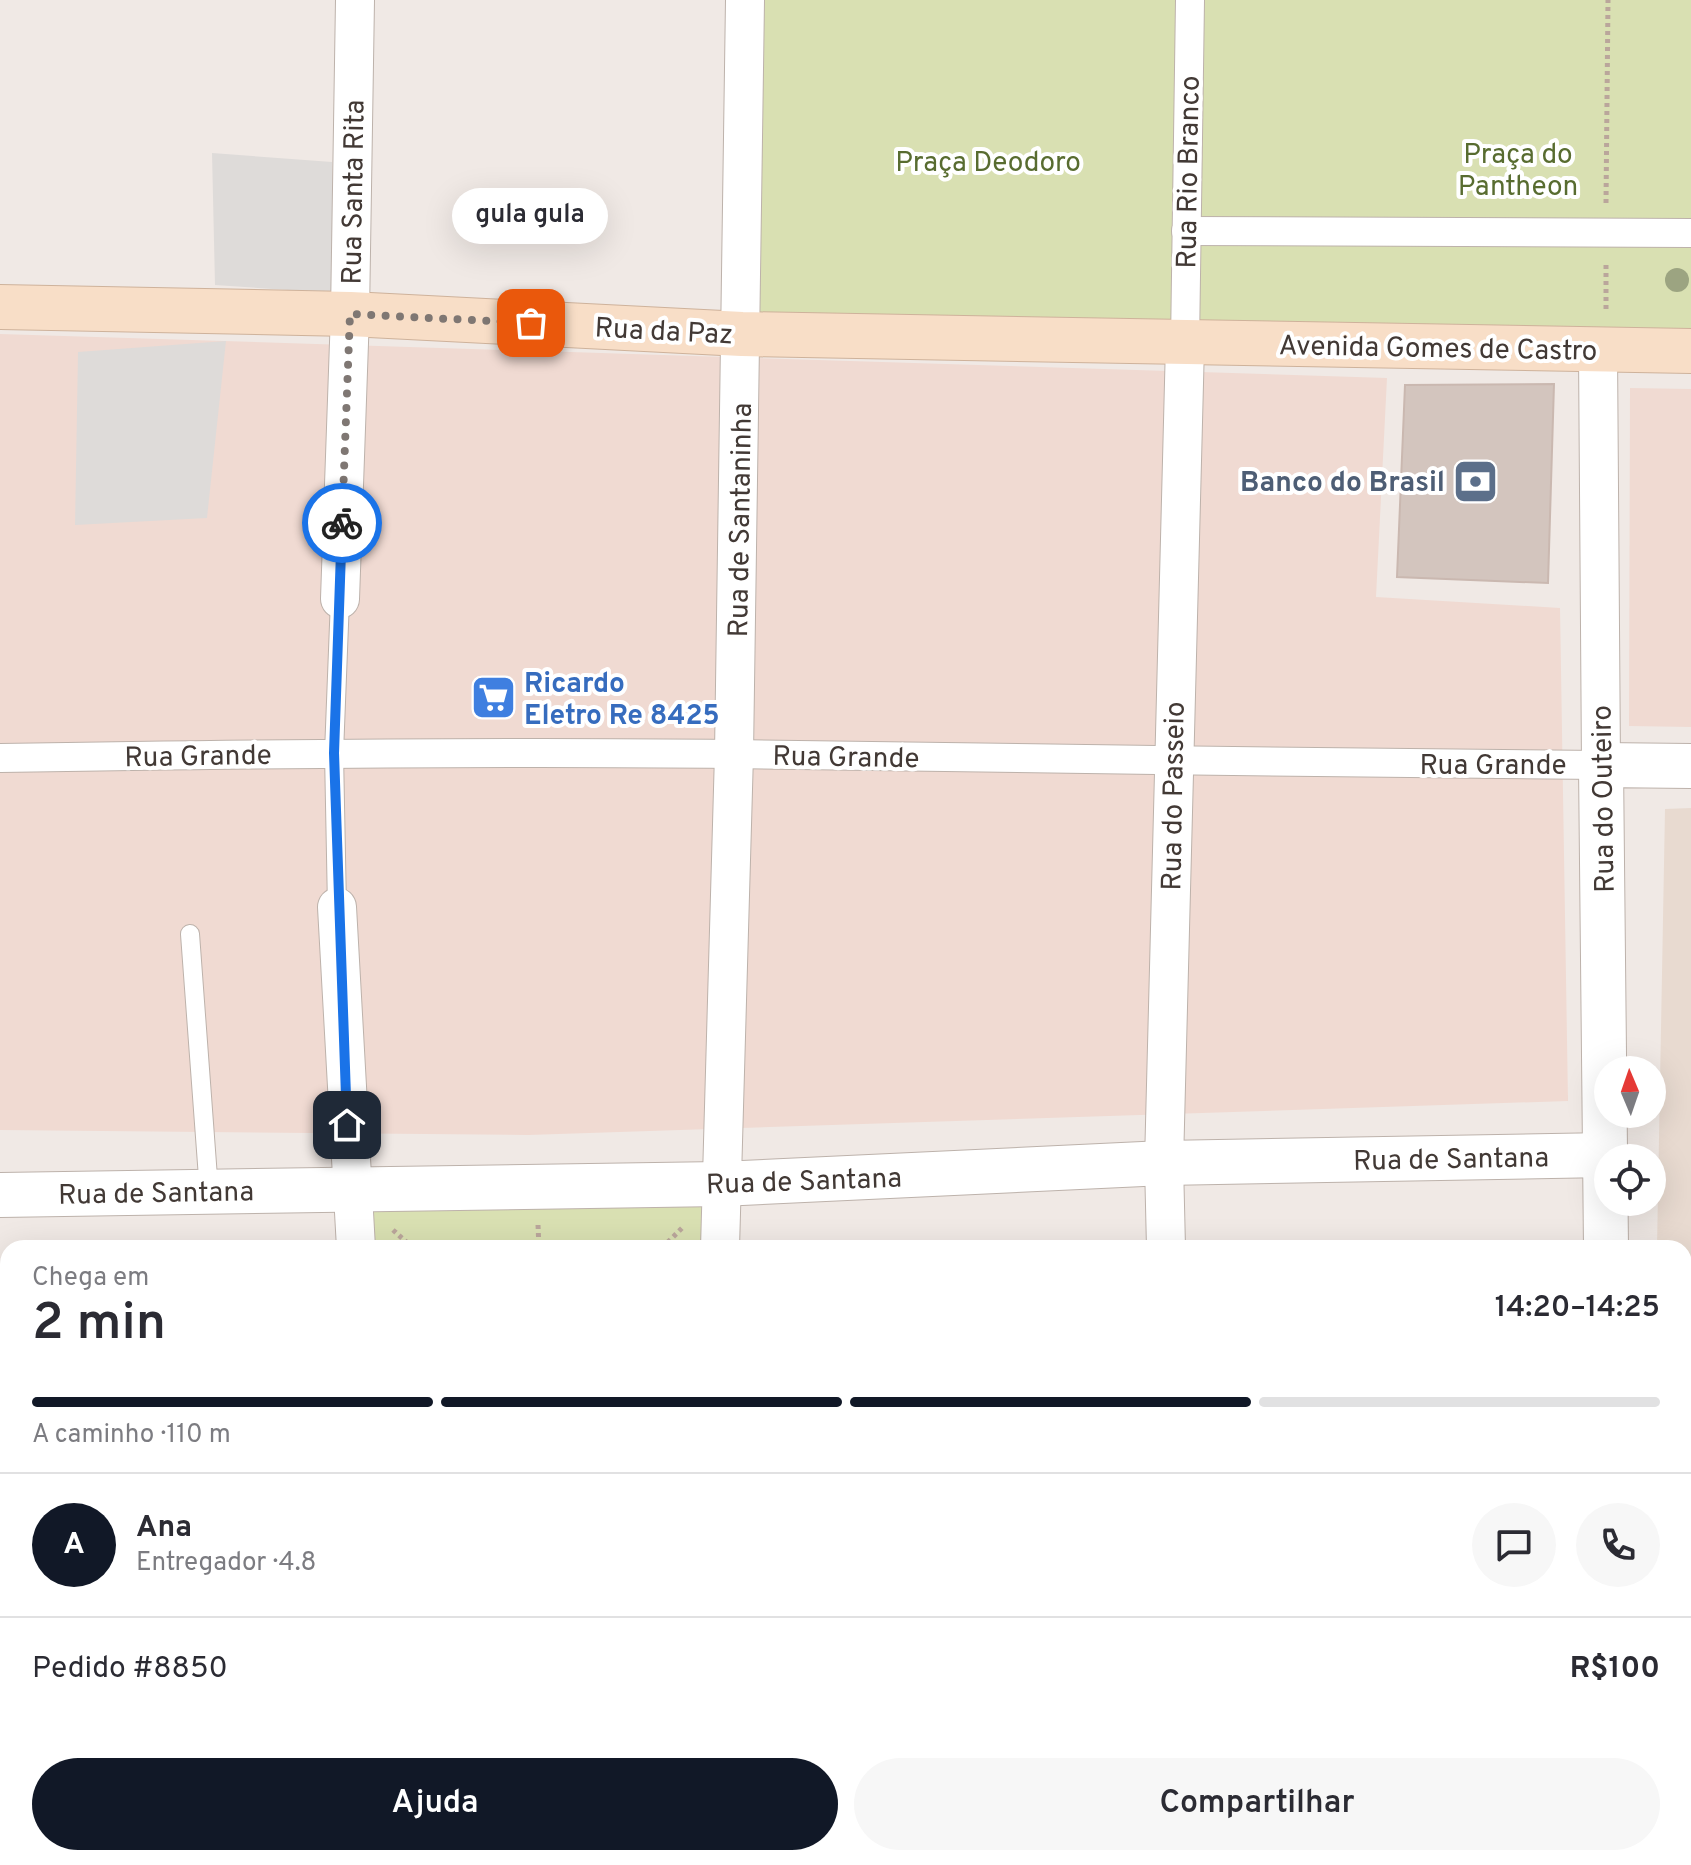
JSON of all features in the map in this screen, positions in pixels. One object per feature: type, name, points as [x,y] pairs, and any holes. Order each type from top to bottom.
[{"type":"main road","name":"Rua da Paz","points":[[0,307],[350,314],[742,334],[1185,344]]},
{"type":"main road","name":"Avenida Gomes de Castro","points":[[1185,344],[1691,351]]},
{"type":"street","name":"Rua Santa Rita","points":[[340,599],[350,314],[355,0]]},
{"type":"street","name":"Rua de Santaninha","points":[[720,1240],[734,754],[745,0]]},
{"type":"street","name":"Rua Rio Branco","points":[[1185,344],[1190,0]]},
{"type":"street","points":[[1186,231],[1691,233]]},
{"type":"street","name":"Rua do Passeio","points":[[1166,1240],[1164,1163],[1185,344]]},
{"type":"street","name":"Rua do Outeiro","points":[[1602,350],[1601,765],[1607,1144]]},
{"type":"street","name":"Rua Grande","points":[[0,758],[334,753],[734,754],[1173,763],[1691,766]]},
{"type":"street","name":"Rua Santa Rita","points":[[337,907],[355,1240]]},
{"type":"street","name":"Rua de Santana","points":[[0,1195],[350,1187],[720,1184],[1164,1163],[1594,1155]]},
{"type":"street","name":"Rua do Outeiro","points":[[1606,1216],[1606,1240]]},
{"type":"lane","name":"Rua Santa Rita","points":[[337,907],[334,753],[340,599]]},
{"type":"lane","points":[[190,934],[209,1191]]},
{"type":"path","points":[[1602,350],[1608,0]]},
{"type":"path","points":[[670,1240],[691,1219]]},
{"type":"path","points":[[538,1223],[539,1240]]},
{"type":"path","points":[[390,1226],[405,1240]]},
{"type":"shaded area","points":[[212,153],[332,162],[333,293],[215,285]]},
{"type":"shaded area","points":[[0,334],[1387,378],[1376,597],[1560,608],[1568,1101],[528,1135],[0,1130]]},
{"type":"shaded area","points":[[226,341],[207,518],[75,525],[78,352]]},
{"type":"shaded area","points":[[1630,388],[1691,389],[1691,727],[1629,726]]},
{"type":"shaded area","points":[[1691,808],[1691,1240],[1657,1240],[1658,1216],[1666,1216],[1666,1144],[1659,1144],[1659,1128],[1666,1128],[1666,1056],[1660,1056],[1665,809]]},
{"type":"green space","points":[[759,0],[1691,0],[1691,342],[755,314]]},
{"type":"green space","points":[[705,1201],[706,1240],[373,1240],[370,1207]]},
{"type":"building","name":"Banco do Brasil","points":[[1554,384],[1548,583],[1397,577],[1405,385]]},
{"type":"way so far","points":[[342,523],[350,314],[531,323]]},
{"type":"place","name":"gula gula","points":[[531,323]]},
{"type":"place","name":"Banco do Brasil","points":[[1476,481]]},
{"type":"place","name":"Ricardo Eletro Re 8425","points":[[493,698]]},
{"type":"route","points":[[342,523],[334,753],[347,1125]]},
{"type":"park label","name":"Praça Deodoro","points":[[988,161]]},
{"type":"park label","name":"Praça do Pantheon","points":[[1518,169]]}]
